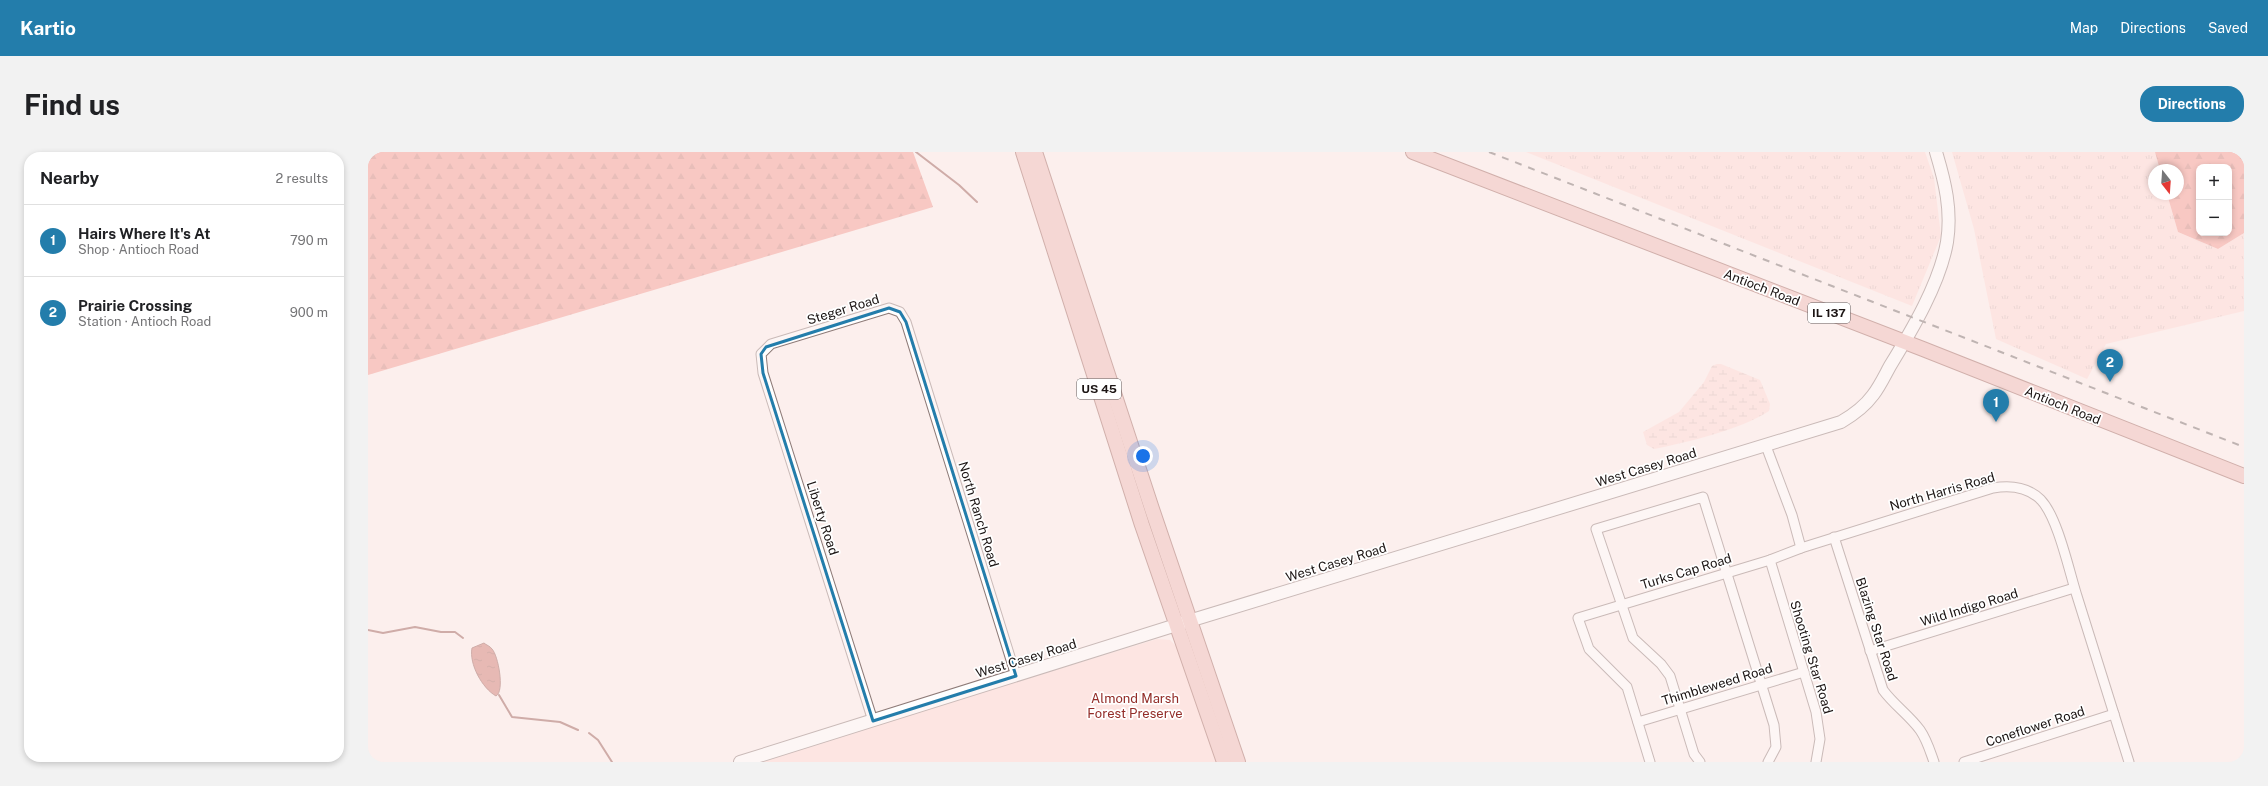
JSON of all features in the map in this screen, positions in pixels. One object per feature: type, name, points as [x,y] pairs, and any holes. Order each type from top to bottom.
[{"type":"main road","name":"US 45","points":[[1023,152],[1142,525],[1183,623],[1238,762]]},
{"type":"main road","name":"US 45","points":[[1035,152],[1183,623],[1224,762]]},
{"type":"main road","points":[[1041,168],[1046,152]]},
{"type":"main road","name":"Antioch Road","points":[[1413,152],[1905,342],[2244,476]]},
{"type":"main road","name":"West Casey Road","points":[[740,762],[1183,623],[1841,422],[1850,417],[1873,394],[1905,342],[1937,275],[1947,241],[1949,207],[1947,188],[1936,152]]},
{"type":"street","name":"Steger Road","points":[[789,339],[892,308],[900,312],[906,322],[918,360]]},
{"type":"street","name":"Liberty Road","points":[[789,339],[766,347],[762,354],[763,373],[873,721]]},
{"type":"street","name":"North Ranch Road","points":[[918,360],[1016,676]]},
{"type":"street","points":[[1766,446],[1792,515],[1801,548]]},
{"type":"street","name":"North Harris Road","points":[[1801,548],[1982,491],[2005,486],[2015,487],[2031,492],[2041,500],[2050,512],[2129,762]]},
{"type":"street","points":[[1700,762],[1694,754],[1666,670],[1633,638],[1596,528],[1703,497],[1774,725],[1776,747],[1768,762]]},
{"type":"street","name":"Blazing Star Road","points":[[1834,537],[1883,690],[1919,728],[1925,738],[1934,762]]},
{"type":"street","name":"Turks Cap Road","points":[[1638,722],[1627,686],[1589,649],[1578,618],[1770,560],[1801,548]]},
{"type":"street","name":"Shooting Star Road","points":[[1770,560],[1804,672],[1819,728],[1820,739],[1816,762]]},
{"type":"street","name":"Wild Indigo Road","points":[[1870,651],[2074,588]]},
{"type":"street","name":"Thimbleweed Road","points":[[1638,722],[1804,672]]},
{"type":"street","name":"Coneflower Road","points":[[1964,762],[2114,714]]},
{"type":"street","points":[[1638,722],[1650,762]]},
{"type":"highlighted area","points":[[889,308],[900,312],[906,322],[1016,676],[873,721],[763,373],[761,354],[766,347]]},
{"type":"green space","points":[[368,152],[913,152],[933,207],[368,375]]},
{"type":"green space","points":[[1526,152],[1925,152],[1934,178],[1941,236],[1912,306]]},
{"type":"green space","points":[[1952,152],[2155,152],[2158,164],[2148,164],[2148,200],[2169,200],[2178,232],[2218,249],[2244,233],[2244,311],[2106,344],[2087,379],[1996,339],[1974,229]]},
{"type":"green space","points":[[2155,152],[2244,152],[2244,233],[2218,249],[2178,232],[2169,200],[2184,200],[2184,164],[2158,164]]},
{"type":"green space","points":[[1721,364],[1760,380],[1770,404],[1769,411],[1729,430],[1698,439],[1654,449],[1647,445],[1643,432],[1679,412],[1704,382],[1712,366]]},
{"type":"green space","name":"Almond Marsh Forest Preserve","points":[[1157,639],[1170,640],[1178,648],[1216,762],[753,762]]},
{"type":"water","points":[[484,643],[492,649],[500,673],[499,693],[496,696],[481,682],[473,661],[472,648]]},
{"type":"waterway","points":[[916,152],[959,185],[977,202]]},
{"type":"waterway","points":[[368,630],[383,633],[415,627],[441,632],[455,632],[463,638]]},
{"type":"waterway","points":[[499,695],[512,717],[560,722],[578,730]]},
{"type":"waterway","points":[[589,733],[598,740],[612,762]]},
{"type":"railway","points":[[1489,152],[2244,447]]},
{"type":"place","name":"Prairie Crossing","points":[[2110,382]]},
{"type":"place","name":"Hairs Where It's At","points":[[1996,422]]}]
